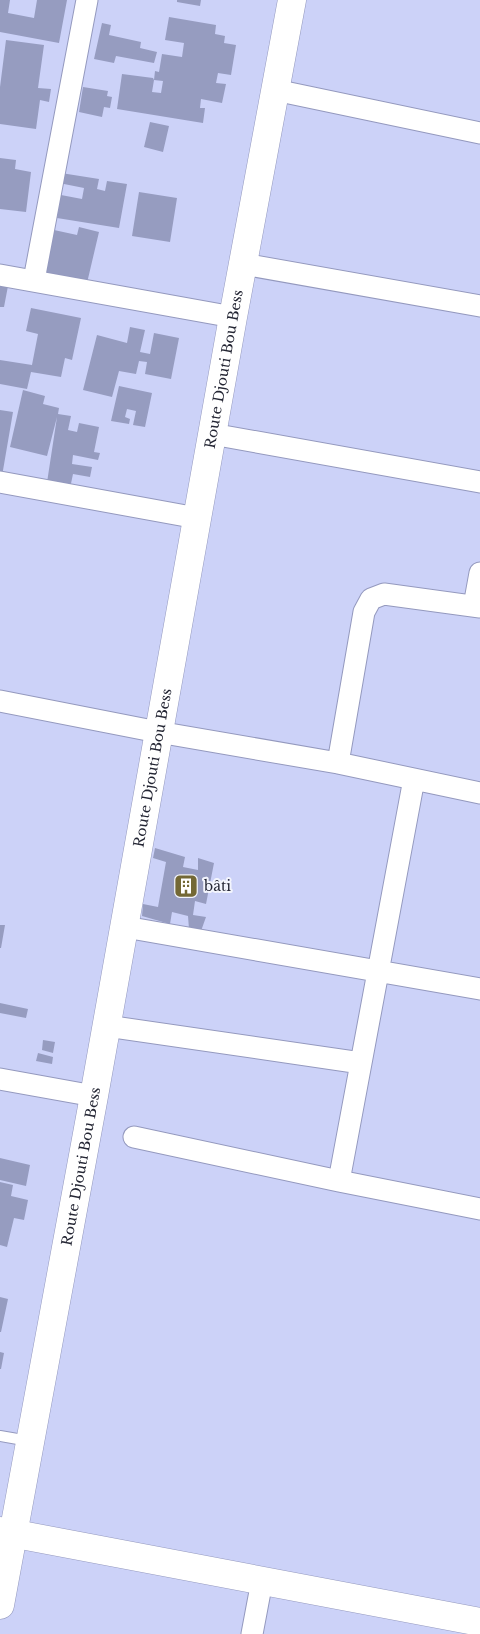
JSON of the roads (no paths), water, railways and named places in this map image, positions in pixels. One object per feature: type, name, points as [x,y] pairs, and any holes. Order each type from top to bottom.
[{"type":"main road","name":"Route Djouti Bou Bess","points":[[0,1606],[6,1533],[30,1441],[292,0]]},
{"type":"main road","points":[[6,1533],[262,1581],[473,1626]]},
{"type":"street","points":[[34,280],[87,0]]},
{"type":"street","points":[[275,90],[480,133]]},
{"type":"street","points":[[243,264],[480,306]]},
{"type":"street","points":[[0,275],[233,317]]},
{"type":"street","points":[[212,434],[480,482]]},
{"type":"street","points":[[0,482],[197,518]]},
{"type":"street","points":[[338,763],[364,612],[371,599],[384,594],[477,607],[480,573]]},
{"type":"street","points":[[0,701],[158,732],[338,763],[480,793]]},
{"type":"street","points":[[339,1181],[414,779]]},
{"type":"street","points":[[124,926],[480,990]]},
{"type":"street","points":[[106,1026],[361,1063]]},
{"type":"street","points":[[0,1079],[94,1096]]},
{"type":"street","points":[[134,1137],[480,1209]]},
{"type":"street","points":[[252,1634],[262,1581]]},
{"type":"lane","points":[[0,1436],[30,1441]]},
{"type":"place","name":"bâti","points":[[186,886]]}]
